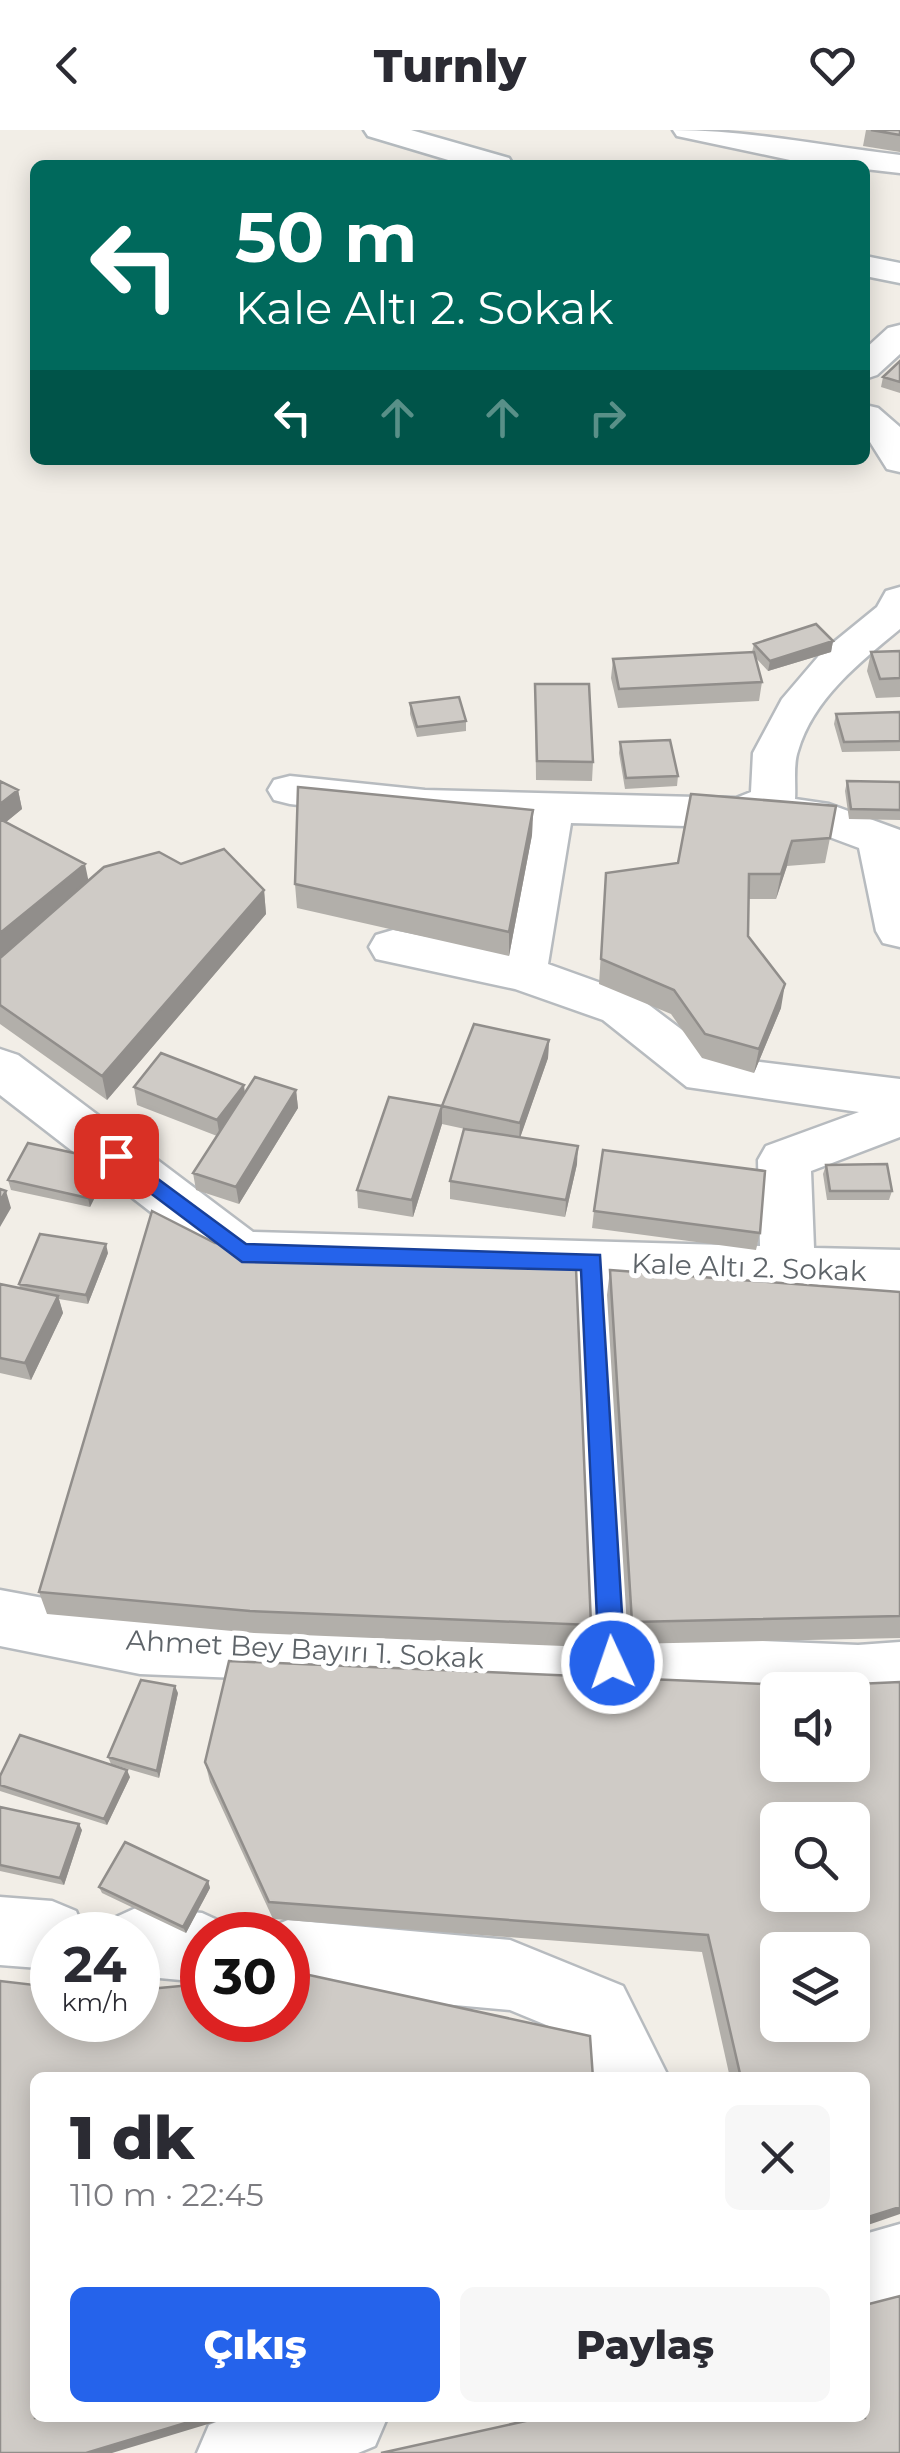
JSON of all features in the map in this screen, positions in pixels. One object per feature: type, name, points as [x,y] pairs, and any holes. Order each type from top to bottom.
[{"type":"street","points":[[379,130],[481,160]]},
{"type":"street","points":[[688,130],[790,151],[866,160]]},
{"type":"street","points":[[870,160],[900,164]]},
{"type":"street","points":[[870,267],[900,273]]},
{"type":"street","points":[[870,363],[900,335]]},
{"type":"street","points":[[870,420],[888,436],[900,460]]},
{"type":"street","points":[[741,813],[773,800],[775,754],[798,708],[838,660],[882,639],[900,599]]},
{"type":"street","points":[[290,790],[424,805],[812,814],[890,844],[900,931]]},
{"type":"street","points":[[522,973],[551,810]]},
{"type":"street","points":[[393,947],[522,973],[620,1008],[705,1074],[900,1098]]},
{"type":"street","name":"Kale Altı 2. Sokak","points":[[0,1068],[242,1253],[900,1272]]},
{"type":"street","points":[[788,1268],[784,1160],[900,1116]]},
{"type":"street","points":[[592,1262],[612,1663]]},
{"type":"street","name":"Ahmet Bey Bayırı 1. Sokak","points":[[0,1618],[140,1646],[858,1674],[900,1671]]},
{"type":"street","points":[[0,1931],[30,1933]]},
{"type":"street","points":[[310,1957],[510,1975],[598,2011],[630,2072]]},
{"type":"street","points":[[870,2271],[900,2262]]},
{"type":"street","points":[[237,2453],[334,2422]]},
{"type":"building","points":[[871,130],[900,130],[900,135]]},
{"type":"building","points":[[900,361],[900,382],[883,377]]},
{"type":"building","points":[[816,624],[833,641],[770,661],[754,644]]},
{"type":"building","points":[[900,651],[900,678],[880,679],[871,652]]},
{"type":"building","points":[[754,652],[762,682],[619,689],[613,659]]},
{"type":"building","points":[[535,684],[589,684],[593,762],[537,761]]},
{"type":"building","points":[[459,697],[466,721],[417,727],[410,703]]},
{"type":"building","points":[[900,712],[900,741],[844,742],[836,714]]},
{"type":"building","points":[[670,740],[678,776],[626,778],[620,742]]},
{"type":"building","points":[[0,781],[18,790],[0,804]]},
{"type":"building","points":[[847,781],[900,782],[900,810],[851,809]]},
{"type":"building","points":[[298,787],[533,810],[509,932],[295,884]]},
{"type":"building","points":[[691,794],[836,806],[830,838],[792,841],[781,874],[749,874],[748,936],[785,984],[759,1049],[705,1034],[674,990],[601,959],[606,873],[678,863]]},
{"type":"building","points":[[0,819],[85,864],[0,933]]},
{"type":"building","points":[[224,849],[264,890],[102,1076],[0,1005],[0,958],[104,867],[159,852],[181,864]]},
{"type":"building","points":[[474,1024],[549,1040],[520,1123],[442,1106]]},
{"type":"building","points":[[161,1053],[244,1085],[217,1120],[134,1087]]},
{"type":"building","points":[[255,1077],[296,1090],[236,1187],[193,1173]]},
{"type":"building","points":[[389,1097],[442,1106],[412,1200],[357,1190]]},
{"type":"building","points":[[464,1129],[578,1146],[566,1200],[450,1181]]},
{"type":"building","points":[[28,1143],[106,1160],[88,1198],[8,1180]]},
{"type":"building","points":[[603,1150],[765,1171],[760,1233],[594,1211]]},
{"type":"building","points":[[887,1164],[892,1191],[830,1191],[826,1165]]},
{"type":"building","points":[[152,1211],[215,1243],[576,1268],[591,1625],[250,1611],[39,1592]]},
{"type":"building","points":[[40,1234],[106,1244],[86,1295],[19,1284]]},
{"type":"building","points":[[610,1270],[900,1292],[900,1616],[632,1622]]},
{"type":"building","points":[[0,1284],[58,1296],[25,1363],[0,1358]]},
{"type":"building","points":[[229,1661],[760,1684],[760,1782],[870,1782],[870,1683],[900,1682],[900,2207],[870,2216],[870,2072],[740,2072],[708,1935],[269,1902],[205,1762]]},
{"type":"building","points":[[141,1680],[175,1686],[157,1771],[108,1757]]},
{"type":"building","points":[[20,1735],[127,1770],[104,1819],[0,1785],[0,1776]]},
{"type":"building","points":[[0,1807],[79,1824],[60,1878],[0,1865]]},
{"type":"building","points":[[125,1842],[208,1881],[191,1912],[180,1912],[180,1926],[160,1916],[160,1912],[152,1912],[99,1887]]},
{"type":"building","points":[[310,1975],[590,2036],[593,2072],[30,2072],[30,2422],[189,2422],[86,2453],[0,2453],[0,1981],[30,1984],[30,2042],[160,2042],[160,1988],[180,1986],[180,2042],[310,2042]]},
{"type":"building","points":[[900,2296],[900,2453],[381,2453],[521,2422],[870,2422],[870,2304]]},
{"type":"route","points":[[116,1156],[242,1253],[592,1262],[612,1663]]}]
